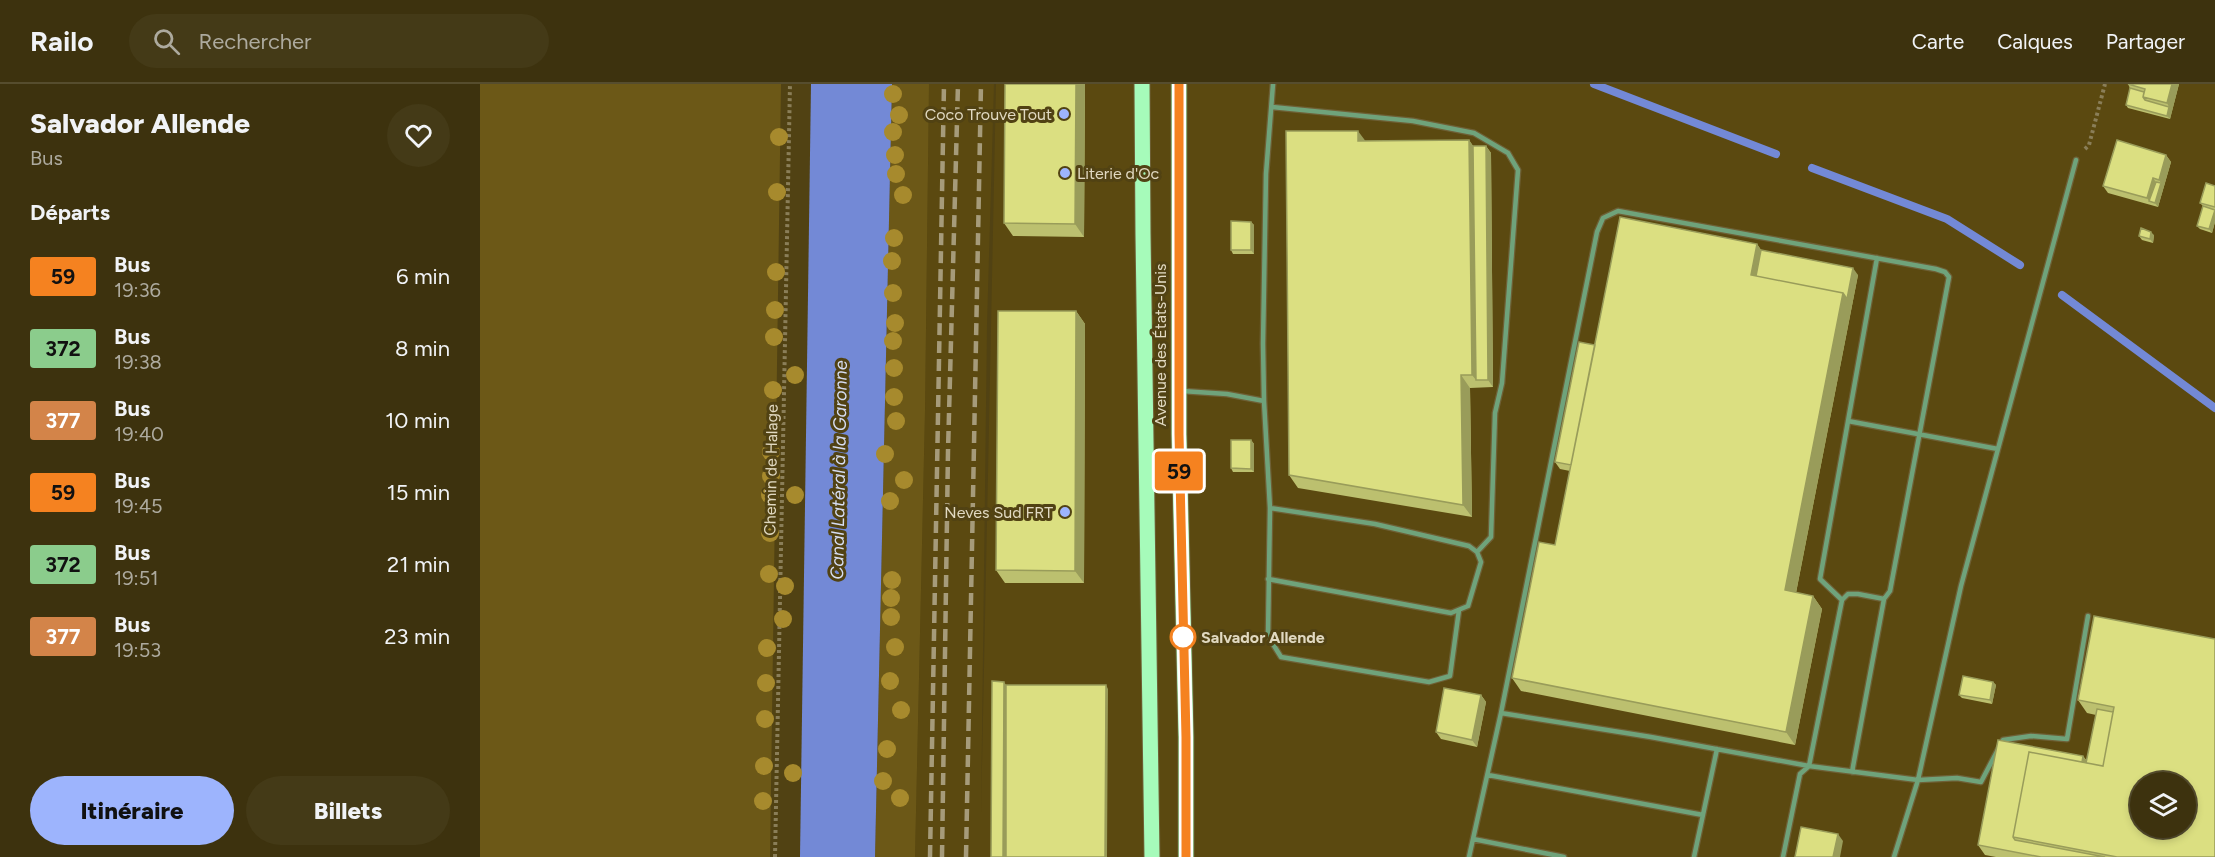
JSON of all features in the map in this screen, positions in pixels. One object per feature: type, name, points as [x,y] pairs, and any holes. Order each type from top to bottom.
[{"type":"main road","name":"Avenue des États-Unis","points":[[1142,84],[1152,857]]},
{"type":"main road","name":"Avenue des États-Unis","points":[[1179,84],[1179,390],[1186,857]]},
{"type":"lane","points":[[1273,84],[1266,174],[1264,401],[1270,508],[1268,636],[1281,657],[1430,682],[1450,676],[1458,610]]},
{"type":"lane","points":[[1272,107],[1413,121],[1474,133],[1508,153],[1518,170],[1502,383],[1495,413],[1491,537],[1477,552]]},
{"type":"lane","points":[[1894,857],[1918,780],[1961,586],[2076,160]]},
{"type":"lane","points":[[1469,857],[1501,713],[1597,232],[1603,218],[1618,211],[1936,269],[1945,272],[1949,277],[1890,591],[1884,599],[1852,772]]},
{"type":"lane","points":[[1842,600],[1820,579],[1877,258]]},
{"type":"lane","points":[[1179,390],[1227,394],[1264,401]]},
{"type":"lane","points":[[1848,421],[1998,449]]},
{"type":"lane","points":[[1268,579],[1451,614],[1468,606],[1480,562],[1477,552],[1469,546],[1375,524],[1270,508]]},
{"type":"lane","points":[[1783,857],[1800,774],[1809,766],[1842,600],[1848,594],[1884,599]]},
{"type":"lane","points":[[1501,713],[1809,766],[1918,780],[1957,778],[1981,782],[2003,740],[2031,736],[2067,739],[2088,616]]},
{"type":"lane","points":[[1694,857],[1717,749]]},
{"type":"lane","points":[[1488,775],[1703,816]]},
{"type":"lane","points":[[1473,839],[1564,857]]},
{"type":"path","name":"Chemin de Halage","points":[[775,857],[790,84]]},
{"type":"path","points":[[2076,160],[2089,145],[2105,84]]},
{"type":"shaded area","points":[[480,84],[781,84],[770,857],[480,857]]},
{"type":"shaded area","points":[[892,84],[929,84],[925,411],[915,857],[875,857]]},
{"type":"shaded area","points":[[929,84],[994,84],[987,325],[981,815],[996,84],[2215,84],[2215,857],[915,857],[925,411]]},
{"type":"water","name":"Canal Latéral à la Garonne","points":[[811,84],[892,84],[875,857],[800,857]]},
{"type":"building","points":[[1005,84],[1076,84],[1075,224],[1004,223]]},
{"type":"building","points":[[2128,84],[2172,84],[2167,103],[2143,97],[2145,89]]},
{"type":"building","points":[[2130,88],[2144,92],[2145,100],[2169,107],[2167,116],[2126,105]]},
{"type":"building","points":[[1286,131],[1358,131],[1358,141],[1469,140],[1472,375],[1461,375],[1463,505],[1289,475]]},
{"type":"building","points":[[2117,140],[2166,155],[2159,180],[2153,178],[2147,198],[2103,186]]},
{"type":"building","points":[[1473,146],[1486,146],[1488,380],[1476,380]]},
{"type":"building","points":[[2156,182],[2161,183],[2155,203],[2149,201]]},
{"type":"building","points":[[2206,183],[2215,186],[2215,207],[2200,203]]},
{"type":"building","points":[[2203,206],[2215,210],[2209,229],[2197,226]]},
{"type":"building","points":[[1620,217],[1757,244],[1751,275],[1843,293],[1785,590],[1813,596],[1786,732],[1512,678],[1539,542],[1555,545]]},
{"type":"building","points":[[1231,221],[1251,222],[1251,250],[1231,250]]},
{"type":"building","points":[[2141,228],[2151,232],[2150,239],[2139,236]]},
{"type":"building","points":[[1761,250],[1853,268],[1847,299],[1843,293],[1756,276]]},
{"type":"building","points":[[998,311],[1076,311],[1075,571],[996,570]]},
{"type":"building","points":[[1579,342],[1595,345],[1571,465],[1555,462]]},
{"type":"building","points":[[1231,440],[1251,440],[1251,469],[1231,468]]},
{"type":"building","points":[[2094,616],[2215,639],[2215,857],[2117,857],[2013,837],[2029,752],[2103,766],[2114,707],[2078,700]]},
{"type":"building","points":[[1963,676],[1993,682],[1990,700],[1959,695]]},
{"type":"building","points":[[992,681],[1004,682],[1003,857],[991,857]]},
{"type":"building","points":[[1006,685],[1106,685],[1105,857],[1006,857]]},
{"type":"building","points":[[1444,688],[1481,695],[1472,740],[1436,732]]},
{"type":"building","points":[[2097,709],[2113,712],[2103,766],[2086,763]]},
{"type":"building","points":[[1998,740],[2083,756],[2082,762],[2029,752],[2013,837],[2015,840],[2105,857],[2041,857],[1978,845]]},
{"type":"building","points":[[1801,827],[1838,834],[1833,857],[1795,857]]},
{"type":"waterway","points":[[1594,84],[1776,154]]},
{"type":"waterway","points":[[1812,168],[1947,219],[2020,265]]},
{"type":"waterway","points":[[2062,295],[2215,408]]},
{"type":"railway","points":[[930,857],[944,84]]},
{"type":"railway","points":[[942,857],[948,451],[958,84]]},
{"type":"railway","points":[[966,857],[981,84]]},
{"type":"bus line","name":"59","points":[[1179,84],[1179,434],[1186,737],[1186,857]]},
{"type":"place","name":"Coco Trouve Tout","points":[[1064,114]]},
{"type":"place","name":"Literie d'Oc","points":[[1065,173]]},
{"type":"place","name":"Neves Sud FRT","points":[[1065,512]]},
{"type":"place","name":"Salvador Allende","points":[[1183,637]]}]
